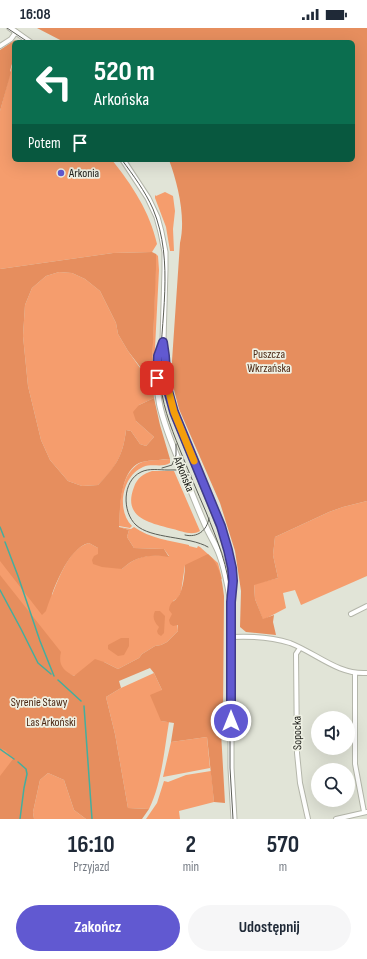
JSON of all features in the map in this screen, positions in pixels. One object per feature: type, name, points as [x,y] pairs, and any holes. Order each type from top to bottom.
[{"type":"street","points":[[10,28],[27,40]]},
{"type":"street","points":[[0,46],[11,39],[16,32]]},
{"type":"street","name":"Arkońska","points":[[125,162],[139,181],[148,198],[162,234],[166,268],[163,342],[167,387],[174,412],[219,523],[228,550],[233,577],[231,602],[231,770],[234,819]]},
{"type":"street","name":"Arkońska","points":[[163,342],[158,356],[157,378],[158,394],[166,432],[220,555],[231,602]]},
{"type":"street","points":[[351,614],[367,606]]},
{"type":"street","points":[[231,636],[284,641],[345,671],[356,674],[367,673]]},
{"type":"street","name":"Sopocka","points":[[300,648],[296,654],[297,754],[300,783],[308,819]]},
{"type":"street","points":[[336,819],[356,817],[365,812],[355,764],[356,674]]},
{"type":"green space","name":"Puszcza Wkrzańska","points":[[37,28],[367,28],[367,501],[329,512],[275,537],[273,555],[278,578],[254,585],[255,599],[263,619],[274,615],[273,622],[276,635],[246,632],[240,627],[241,591],[235,551],[220,503],[179,409],[173,386],[172,361],[180,243],[182,233],[182,212],[178,190],[170,162],[355,162],[355,40],[60,40]]},
{"type":"green space","points":[[12,42],[11,72],[0,111],[0,50]]},
{"type":"green space","name":"Arkonia","points":[[12,66],[12,162],[113,162],[133,189],[150,221],[157,244],[152,252],[113,253],[0,269],[0,111]]},
{"type":"green space","points":[[165,192],[173,196],[175,211],[173,229],[174,251],[170,251],[166,227],[155,198],[155,195],[156,196]]},
{"type":"green space","points":[[152,252],[156,254],[152,367],[153,387],[148,382],[141,368],[128,351],[118,334],[116,323],[100,291],[85,279],[72,273],[59,272],[46,276],[32,288],[25,305],[23,336],[28,386],[41,440],[50,460],[68,481],[82,486],[98,485],[110,472],[118,460],[123,447],[126,430],[131,431],[140,444],[146,446],[154,437],[136,421],[133,412],[139,405],[154,398],[170,459],[142,462],[129,472],[125,480],[121,500],[119,527],[129,530],[127,537],[134,548],[164,549],[169,557],[144,557],[133,561],[122,569],[102,567],[93,564],[92,560],[94,556],[98,554],[98,548],[89,543],[74,553],[68,561],[57,582],[46,611],[42,615],[0,561],[0,269],[113,253]]},
{"type":"green space","points":[[156,254],[158,256],[159,270],[153,387],[154,398],[139,405],[136,421],[154,437],[146,446],[140,444],[131,431],[126,430],[121,454],[114,467],[98,485],[82,486],[68,481],[50,460],[41,440],[28,386],[23,336],[25,305],[32,288],[46,276],[59,272],[72,273],[85,279],[100,291],[116,323],[118,334],[153,386],[152,367]]},
{"type":"green space","points":[[170,459],[170,463],[167,464],[143,467],[136,471],[130,478],[126,485],[123,503],[127,519],[132,526],[130,528],[119,526],[122,491],[124,483],[133,468],[143,462]]},
{"type":"green space","points":[[152,471],[174,471],[200,531],[186,533],[147,521],[135,512],[132,506],[131,497],[135,484],[141,477]]},
{"type":"green space","name":"Syrenie Stawy","points":[[0,482],[52,595],[70,557],[82,546],[89,543],[98,548],[98,554],[122,569],[133,561],[144,557],[156,555],[169,556],[164,549],[134,548],[127,537],[129,530],[119,527],[131,529],[134,527],[146,534],[197,548],[198,546],[200,547],[218,563],[222,579],[185,565],[181,592],[178,598],[173,601],[178,631],[167,642],[155,646],[142,654],[139,658],[118,669],[104,662],[74,676],[67,673],[0,807]]},
{"type":"green space","points":[[367,501],[367,576],[301,605],[295,590],[283,593],[286,608],[263,620],[255,599],[254,584],[278,578],[273,555],[275,537],[329,512]]},
{"type":"green space","name":"Las Arkoński","points":[[208,554],[218,567],[224,596],[223,714],[221,732],[225,803],[214,802],[207,737],[171,742],[174,723],[161,721],[150,695],[162,690],[150,668],[119,681],[121,688],[106,697],[115,734],[128,808],[149,809],[142,819],[86,819],[74,810],[64,780],[48,773],[40,780],[33,812],[34,819],[0,819],[0,776],[13,759],[6,751],[0,748],[0,575],[61,652],[60,660],[62,667],[74,676],[95,659],[118,669],[139,658],[142,654],[155,646],[167,642],[178,631],[178,625],[173,626],[170,624],[169,620],[172,614],[169,610],[171,603],[180,594],[185,565]]},
{"type":"green space","points":[[155,611],[160,611],[165,616],[164,633],[161,636],[158,634],[157,631],[159,627],[154,619]]},
{"type":"green space","points":[[121,638],[129,638],[129,646],[124,655],[118,656],[108,649],[108,645]]},
{"type":"green space","points":[[154,673],[162,690],[161,721],[169,722],[162,766],[157,788],[149,809],[128,808],[115,734],[106,697],[121,688]]},
{"type":"green space","points":[[207,737],[210,768],[163,777],[171,742]]},
{"type":"green space","points":[[211,771],[214,802],[179,811],[180,819],[146,819],[157,803],[164,781],[168,782],[186,775]]},
{"type":"green space","points":[[48,773],[64,780],[74,810],[86,819],[34,819],[33,812],[40,780]]},
{"type":"waterway","points":[[0,527],[4,537]]},
{"type":"waterway","points":[[5,542],[54,676]]},
{"type":"waterway","points":[[0,590],[38,663],[51,674]]},
{"type":"waterway","points":[[58,680],[81,701]]},
{"type":"waterway","points":[[84,706],[92,819]]},
{"type":"waterway","points":[[0,749],[14,759]]},
{"type":"waterway","points":[[18,762],[26,769],[27,774],[20,819]]},
{"type":"tram line","points":[[7,28],[25,40]]},
{"type":"tram line","points":[[123,162],[139,183],[153,209],[160,229],[165,271],[160,376],[162,395],[173,432],[222,554],[229,586],[230,768],[233,819]]},
{"type":"tram line","points":[[162,468],[172,465],[176,455],[176,444]]},
{"type":"tram line","points":[[191,475],[177,470],[151,470],[141,472],[130,482],[127,489],[126,505],[131,519],[143,530],[200,543],[208,547]]},
{"type":"tram line","points":[[185,535],[194,535],[204,530],[209,518]]},
{"type":"slow traffic","points":[[166,380],[174,412],[194,461]]},
{"type":"place","name":"Arkonia","points":[[61,173]]},
{"type":"route","points":[[157,378],[158,356],[163,342],[167,387],[170,399],[221,526],[232,568],[231,721]]}]
